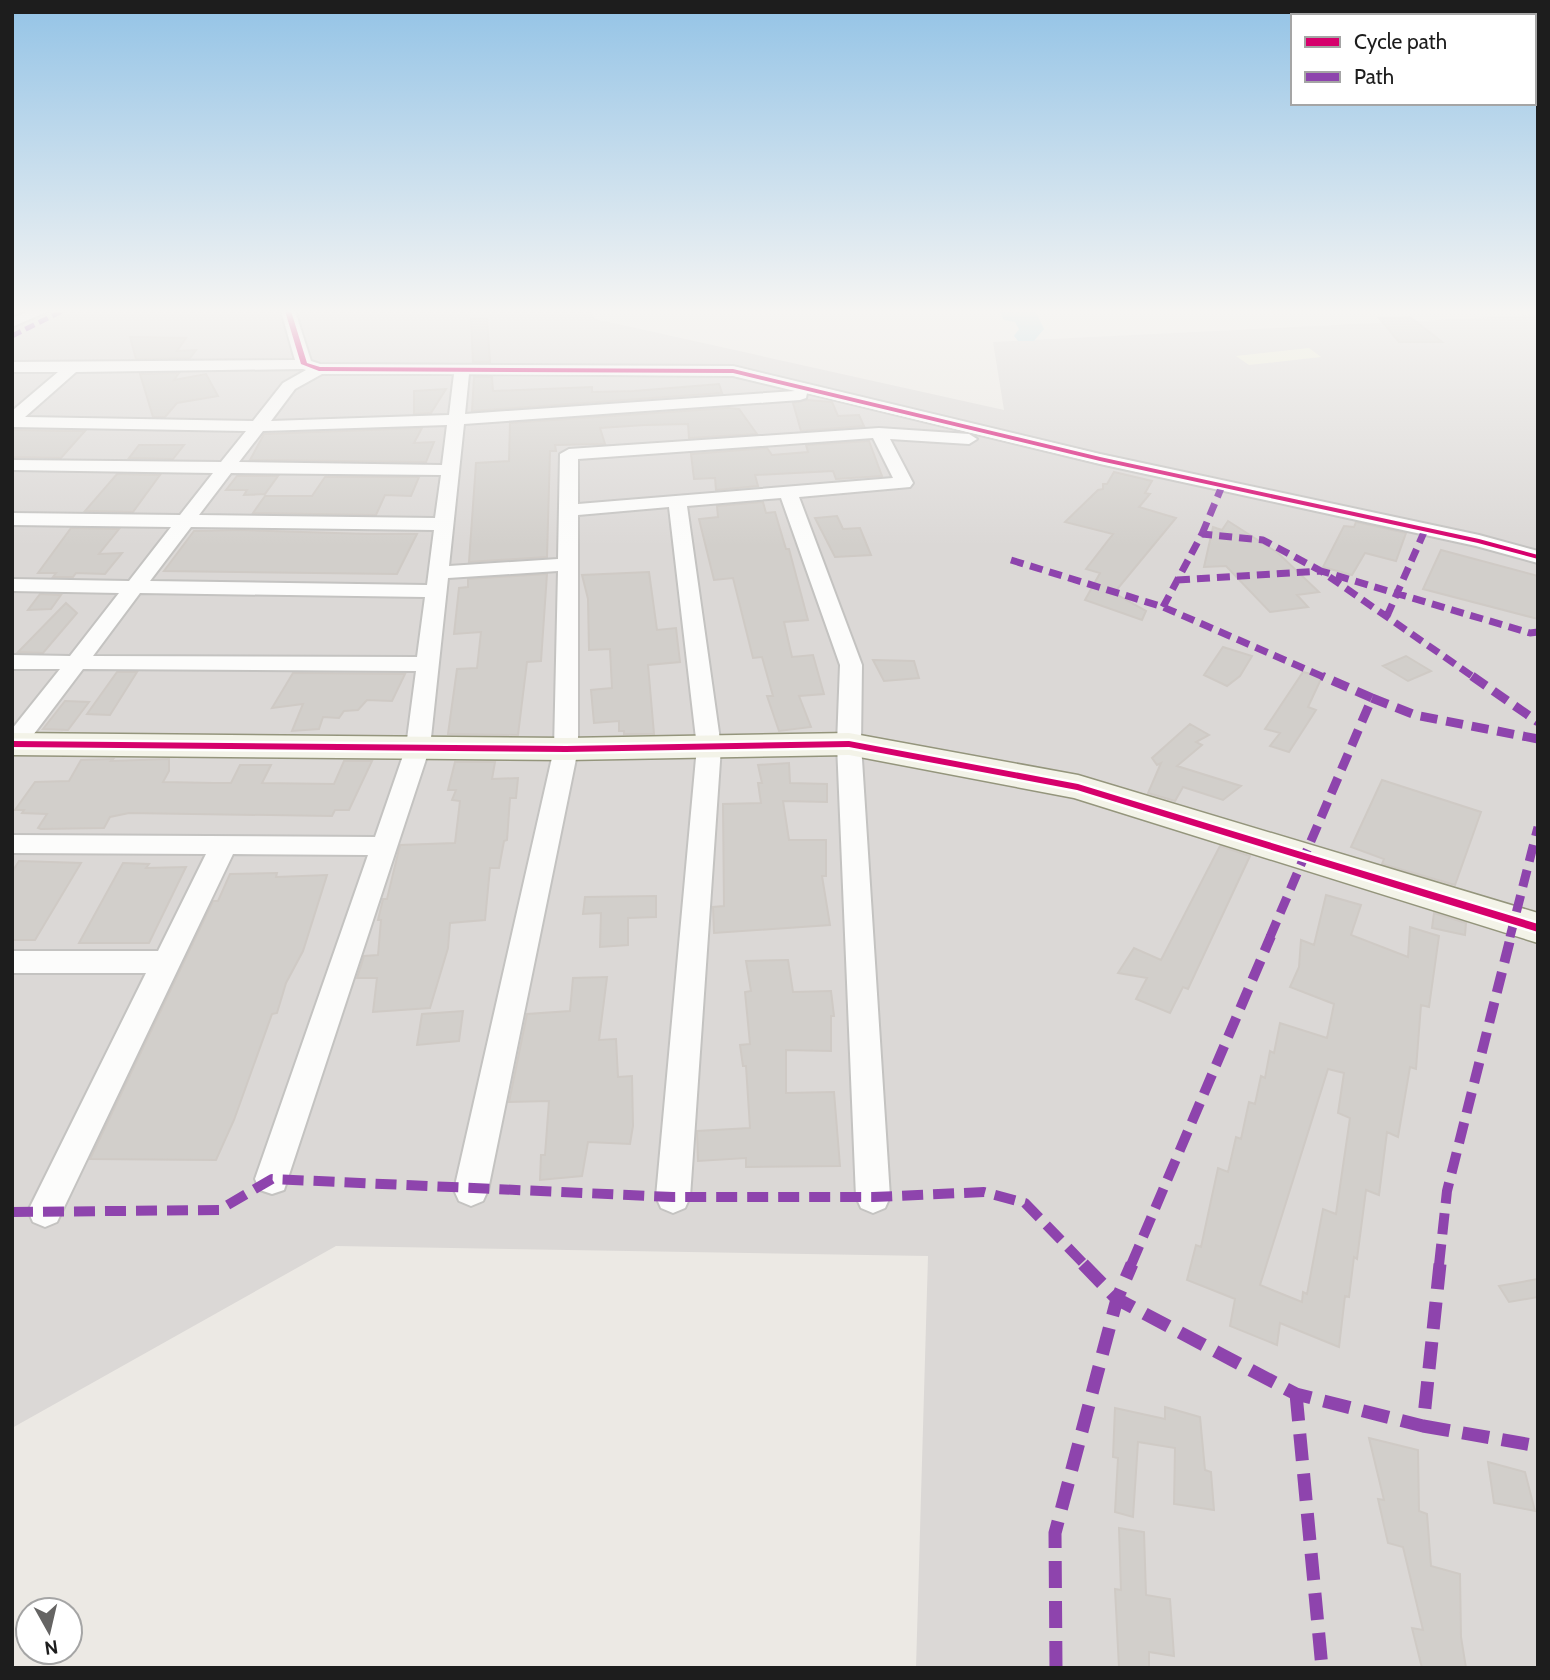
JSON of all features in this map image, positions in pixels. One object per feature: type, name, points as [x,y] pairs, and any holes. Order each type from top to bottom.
[{"type":"street","points":[[12,421],[47,389]]},
{"type":"street","points":[[13,745],[286,389]]},
{"type":"street","points":[[272,1180],[418,747],[460,389]]},
{"type":"street","points":[[558,389],[827,393]]},
{"type":"street","points":[[12,421],[258,426],[456,420],[579,389]]},
{"type":"street","points":[[812,389],[1026,442],[1479,541],[1538,557]]},
{"type":"street","points":[[471,1190],[566,749],[569,454],[566,391]]},
{"type":"street","points":[[569,454],[879,433],[1026,442]]},
{"type":"street","points":[[568,510],[904,483],[879,433]]},
{"type":"street","points":[[12,465],[450,470]]},
{"type":"street","points":[[788,492],[850,665],[849,744],[873,1197]]},
{"type":"street","points":[[673,1196],[709,747],[677,501]]},
{"type":"street","points":[[12,519],[444,524]]},
{"type":"street","points":[[12,585],[437,582],[566,564]]},
{"type":"street","points":[[12,662],[427,664]]},
{"type":"street","points":[[13,745],[566,749],[849,744],[1078,788],[1538,928]]},
{"type":"street","points":[[12,844],[384,846]]},
{"type":"street","points":[[45,1212],[224,845]]},
{"type":"street","points":[[14,964],[167,962]]},
{"type":"shaded area","points":[[12,389],[911,389],[1004,410],[1001,389],[1538,389],[1538,1668],[916,1668],[928,1256],[336,1246],[12,1428]]},
{"type":"building","points":[[145,389],[214,389],[218,396],[177,403],[165,417],[153,417]]},
{"type":"building","points":[[446,389],[431,413],[414,414],[414,391]]},
{"type":"building","points":[[473,389],[592,389],[592,392],[721,389],[722,393],[472,411]]},
{"type":"building","points":[[807,400],[832,402],[838,416],[859,415],[864,426],[801,431],[793,403]]},
{"type":"building","points":[[739,409],[757,434],[689,438],[688,424],[645,425],[600,428],[605,444],[555,445],[556,451],[550,451],[547,557],[469,562],[476,463],[509,461],[510,423]]},
{"type":"building","points":[[422,428],[414,443],[434,442],[426,462],[250,460],[264,434]]},
{"type":"building","points":[[12,430],[85,431],[61,458],[12,457]]},
{"type":"building","points":[[869,441],[882,476],[836,479],[833,471],[755,475],[758,486],[716,490],[715,478],[694,479],[691,454],[767,448],[772,455],[808,452],[806,445]]},
{"type":"building","points":[[139,445],[184,445],[173,459],[129,458]]},
{"type":"building","points":[[1114,472],[1152,481],[1145,493],[1150,494],[1139,507],[1176,518],[1114,593],[1146,611],[1142,620],[1085,600],[1100,573],[1086,569],[1113,534],[1065,522],[1098,490],[1103,489],[1103,484],[1107,484]]},
{"type":"building","points":[[117,474],[160,475],[133,512],[85,511]]},
{"type":"building","points":[[237,476],[278,476],[265,494],[244,495],[247,490],[226,490]]},
{"type":"building","points":[[325,477],[419,477],[411,496],[385,495],[376,515],[253,513],[265,496],[312,496]]},
{"type":"building","points":[[763,502],[766,513],[775,512],[786,549],[789,549],[808,620],[784,622],[792,657],[813,655],[824,694],[799,696],[811,727],[779,731],[767,696],[773,696],[762,657],[753,658],[733,578],[714,580],[699,519],[718,517],[717,506]]},
{"type":"building","points":[[837,516],[843,529],[860,528],[871,555],[835,557],[815,518]]},
{"type":"building","points":[[1228,521],[1278,553],[1319,592],[1297,595],[1308,607],[1270,612],[1226,566],[1204,567],[1213,527],[1222,530]]},
{"type":"building","points":[[1356,522],[1406,533],[1396,561],[1365,553],[1352,575],[1323,567],[1344,526],[1354,527]]},
{"type":"building","points":[[71,528],[119,529],[99,554],[122,553],[105,574],[76,573],[73,577],[53,577],[56,573],[38,573]]},
{"type":"building","points":[[194,531],[417,534],[397,574],[164,571]]},
{"type":"building","points":[[1441,550],[1538,576],[1538,619],[1423,589]]},
{"type":"building","points":[[649,572],[657,630],[676,628],[680,662],[648,665],[654,734],[624,734],[624,731],[619,731],[619,721],[594,723],[591,690],[612,688],[610,649],[589,650],[588,599],[582,575]]},
{"type":"building","points":[[547,574],[541,661],[527,662],[518,735],[448,734],[457,669],[477,668],[481,632],[454,634],[459,588],[468,587],[468,579]]},
{"type":"building","points":[[40,594],[61,595],[51,609],[28,610]]},
{"type":"building","points":[[66,603],[77,613],[43,653],[18,652]]},
{"type":"building","points":[[1223,647],[1252,656],[1240,676],[1227,686],[1204,675]]},
{"type":"building","points":[[1406,656],[1431,671],[1408,681],[1383,666]]},
{"type":"building","points":[[873,660],[914,661],[919,678],[884,681]]},
{"type":"building","points":[[117,672],[137,672],[110,715],[87,714]]},
{"type":"building","points":[[1303,672],[1322,677],[1308,707],[1316,710],[1289,752],[1270,746],[1280,733],[1265,729]]},
{"type":"building","points":[[293,673],[405,674],[392,701],[367,700],[358,710],[344,711],[339,718],[323,717],[319,729],[292,731],[303,704],[272,708]]},
{"type":"building","points":[[65,701],[89,702],[68,730],[43,729]]},
{"type":"building","points":[[1190,724],[1209,735],[1196,742],[1202,745],[1177,766],[1241,786],[1223,800],[1183,787],[1175,801],[1148,793],[1161,763],[1157,765],[1152,758]]},
{"type":"building","points":[[113,759],[111,761],[169,759],[169,771],[163,782],[231,783],[240,765],[271,765],[262,783],[334,784],[344,761],[372,761],[349,810],[335,810],[332,816],[129,813],[110,817],[104,828],[41,829],[38,828],[47,814],[22,813],[24,810],[15,810],[35,782],[69,781],[81,760]]},
{"type":"building","points":[[455,762],[495,762],[492,779],[518,778],[516,798],[510,798],[507,840],[504,841],[499,868],[490,868],[485,920],[450,923],[448,948],[430,1008],[373,1012],[377,978],[357,978],[364,956],[378,955],[381,920],[378,920],[383,899],[387,899],[400,845],[455,843],[460,801],[452,800],[456,790],[448,790]]},
{"type":"building","points":[[789,763],[790,783],[827,784],[827,802],[783,801],[789,840],[826,840],[826,876],[822,876],[830,925],[714,933],[713,907],[724,906],[723,804],[761,803],[758,783],[762,783],[758,765]]},
{"type":"building","points":[[1382,780],[1481,812],[1455,885],[1382,864],[1384,859],[1351,847]]},
{"type":"building","points":[[1220,846],[1250,856],[1188,989],[1183,987],[1170,1013],[1136,999],[1147,978],[1118,973],[1134,948],[1161,960]]},
{"type":"building","points":[[19,861],[81,863],[35,940],[12,940],[12,872]]},
{"type":"building","points":[[123,863],[149,864],[146,868],[186,867],[149,943],[79,943]]},
{"type":"building","points":[[277,873],[276,877],[327,875],[303,951],[286,983],[277,1013],[272,1014],[234,1120],[216,1160],[90,1159],[213,901],[218,901],[230,874]]},
{"type":"building","points":[[1326,895],[1361,905],[1351,935],[1408,957],[1410,927],[1439,936],[1429,1007],[1421,1005],[1416,1069],[1410,1067],[1398,1137],[1387,1132],[1379,1195],[1366,1190],[1357,1259],[1354,1257],[1349,1297],[1345,1296],[1339,1347],[1280,1323],[1277,1345],[1230,1326],[1235,1299],[1187,1280],[1196,1245],[1201,1247],[1218,1168],[1228,1172],[1236,1137],[1241,1139],[1249,1102],[1255,1104],[1261,1076],[1265,1078],[1270,1051],[1274,1053],[1280,1023],[1327,1038],[1334,1004],[1290,987],[1299,967],[1301,940],[1314,945]],"holes":[[[1328,1069],[1344,1073],[1338,1113],[1350,1118],[1336,1214],[1323,1209],[1307,1294],[1303,1292],[1302,1302],[1260,1285]]]},
{"type":"building","points":[[656,896],[656,917],[628,918],[628,945],[600,947],[601,913],[583,914],[585,897]]},
{"type":"building","points":[[1434,913],[1466,923],[1465,935],[1432,928]]},
{"type":"building","points":[[788,960],[793,992],[831,991],[834,1016],[831,1016],[831,1051],[786,1050],[786,1093],[834,1092],[840,1166],[746,1167],[746,1158],[698,1161],[697,1131],[750,1128],[746,1066],[743,1066],[740,1045],[750,1044],[745,992],[751,991],[746,961]]},
{"type":"building","points":[[607,977],[599,1040],[616,1039],[618,1077],[632,1076],[633,1126],[630,1144],[588,1142],[582,1176],[540,1180],[541,1155],[545,1155],[549,1101],[509,1102],[527,1014],[570,1011],[573,978]]},
{"type":"building","points":[[463,1011],[459,1041],[417,1045],[422,1014]]},
{"type":"building","points":[[1538,1279],[1538,1297],[1509,1302],[1499,1286]]},
{"type":"building","points":[[1165,1407],[1200,1417],[1205,1470],[1211,1472],[1214,1510],[1174,1504],[1175,1448],[1138,1442],[1133,1517],[1115,1512],[1118,1458],[1113,1457],[1115,1408],[1165,1419]]},
{"type":"building","points":[[1369,1438],[1418,1450],[1419,1511],[1427,1514],[1431,1566],[1460,1574],[1461,1637],[1466,1668],[1422,1668],[1412,1628],[1423,1630],[1403,1547],[1388,1543],[1378,1499],[1384,1500]]},
{"type":"building","points":[[1488,1462],[1525,1472],[1535,1511],[1494,1503]]},
{"type":"building","points":[[1119,1528],[1144,1532],[1146,1595],[1170,1599],[1174,1656],[1149,1652],[1149,1668],[1119,1668],[1115,1589],[1121,1590]]},
{"type":"marked path","points":[[1202,534],[1222,486]]},
{"type":"marked path","points":[[1387,616],[1425,530]]},
{"type":"marked path","points":[[1163,607],[1202,534],[1263,540],[1321,571],[1538,722]]},
{"type":"marked path","points":[[1011,560],[1163,607],[1372,698],[1117,1299],[1055,1533],[1056,1668]]},
{"type":"marked path","points":[[1177,580],[1321,571],[1530,633],[1538,632]]},
{"type":"marked path","points":[[1372,698],[1415,715],[1538,739]]},
{"type":"marked path","points":[[12,1212],[219,1210],[272,1179],[673,1197],[873,1197],[984,1192],[1025,1203],[1117,1299],[1296,1394],[1423,1426],[1447,1191],[1538,827]]},
{"type":"marked path","points":[[1296,1394],[1322,1668]]},
{"type":"marked path","points":[[1423,1426],[1538,1446]]},
{"type":"cycle path","points":[[810,389],[1100,459],[1479,541],[1538,557]]},
{"type":"cycle path","points":[[12,744],[566,749],[849,744],[1078,787],[1538,928]]}]
